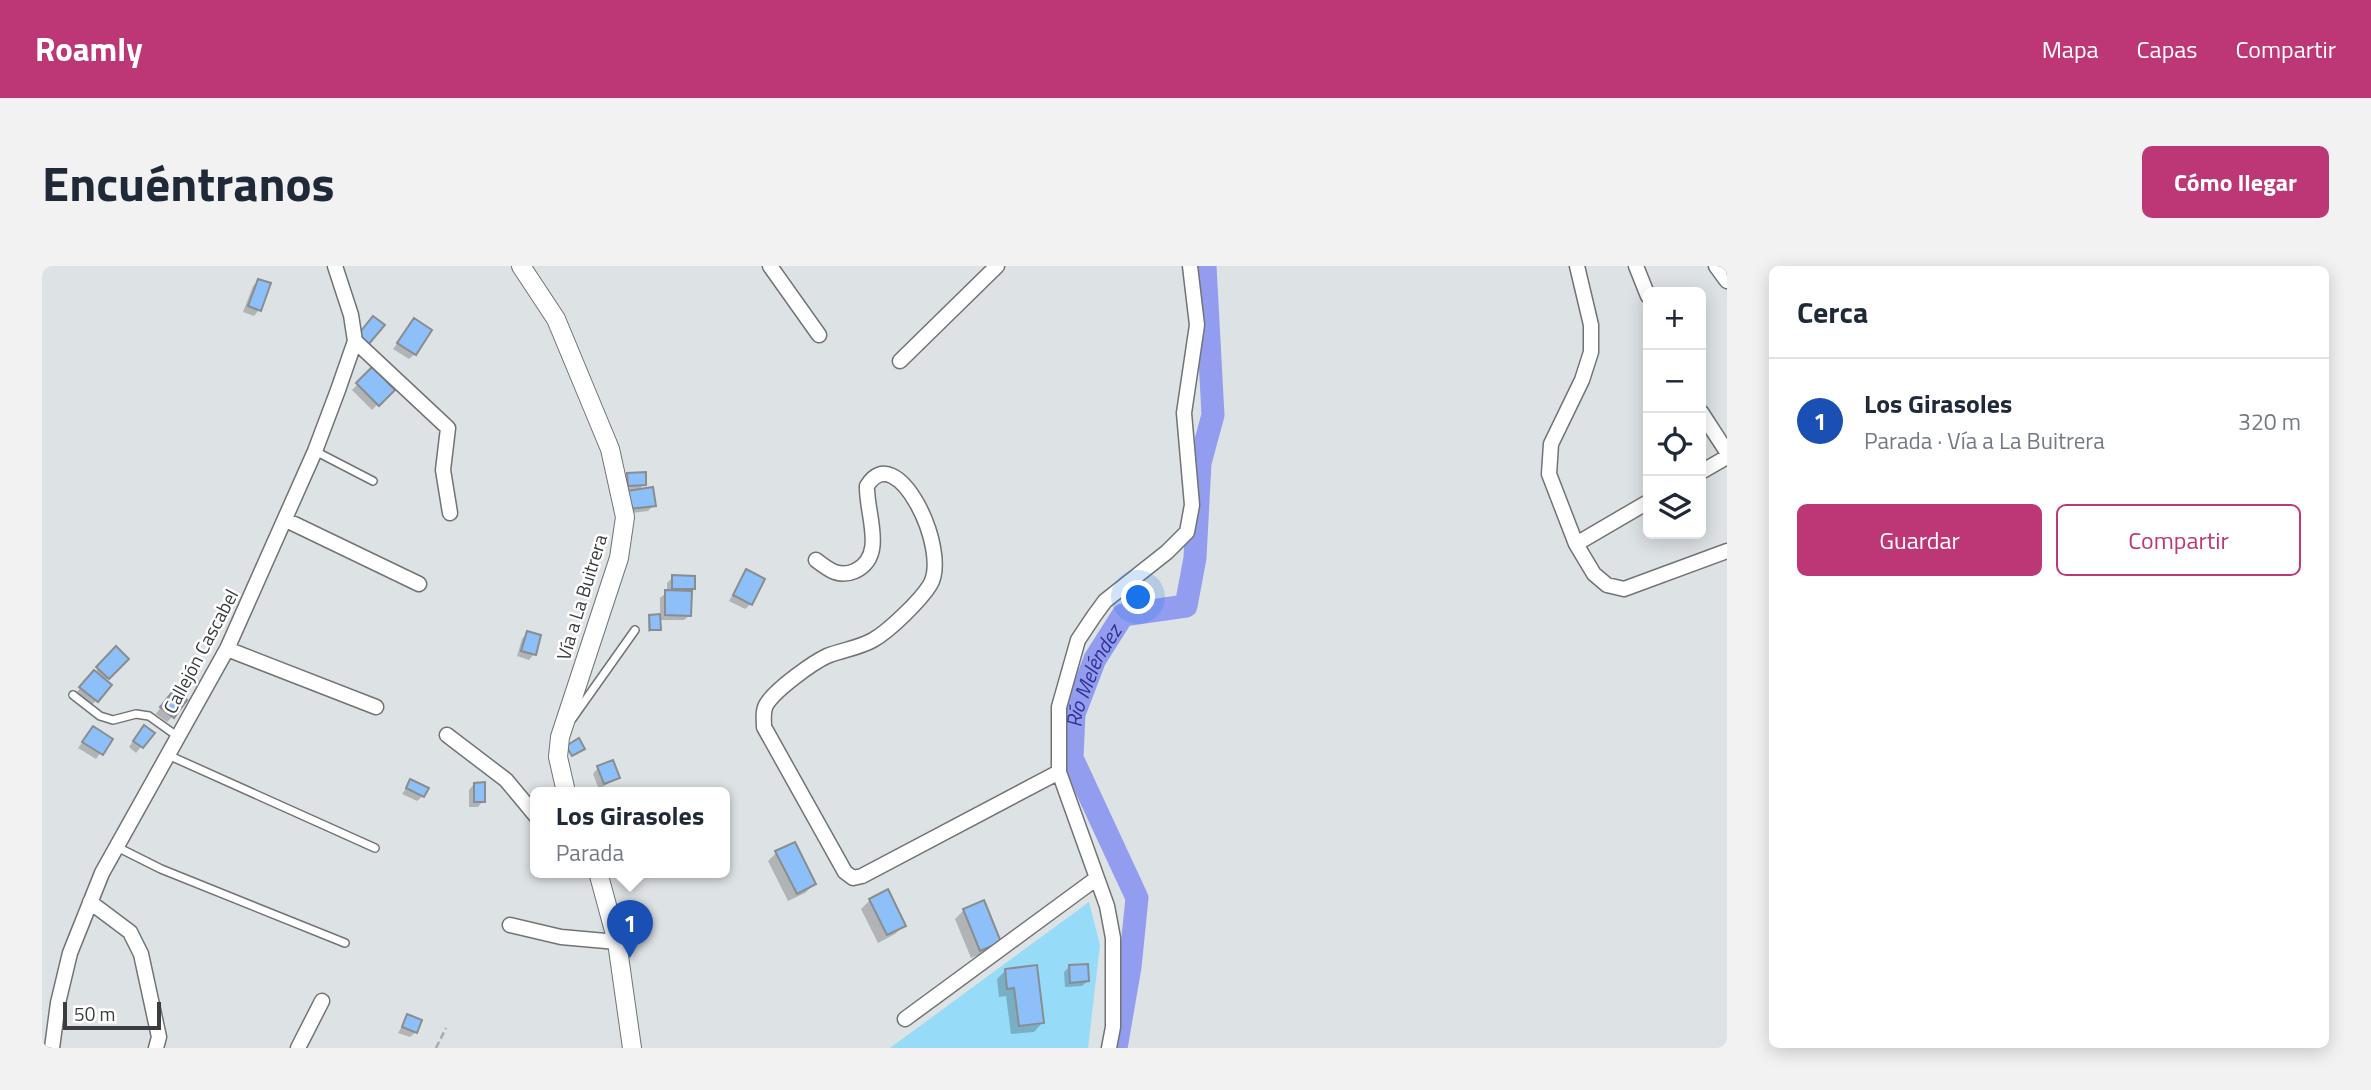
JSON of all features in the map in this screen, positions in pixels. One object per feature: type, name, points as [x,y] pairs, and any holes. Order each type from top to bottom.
[{"type":"street","points":[[335,266],[351,315],[355,341],[448,428],[443,485],[450,513]]},
{"type":"street","name":"Vía a La Buitrera","points":[[521,266],[556,319],[600,425],[621,486],[625,517],[619,558],[564,727],[558,757],[565,787]]},
{"type":"street","points":[[770,266],[819,335]]},
{"type":"street","points":[[900,361],[997,266]]},
{"type":"street","points":[[1109,1048],[1113,1027],[1113,938],[1097,878],[1059,772],[1059,707],[1078,640],[1105,601],[1167,552],[1187,532],[1192,505],[1184,413],[1197,325],[1190,266]]},
{"type":"street","points":[[1577,266],[1591,325],[1591,352],[1582,380],[1551,444],[1549,474],[1576,544],[1594,574],[1606,585],[1624,589],[1727,551]]},
{"type":"street","points":[[1636,266],[1644,287]]},
{"type":"street","points":[[1716,266],[1727,281]]},
{"type":"street","name":"Callejón Cascabel","points":[[52,1048],[58,1003],[70,953],[89,902],[167,754],[227,649],[315,451],[355,341]]},
{"type":"street","points":[[1702,413],[1727,452]]},
{"type":"street","points":[[1706,469],[1727,457]]},
{"type":"street","points":[[816,560],[832,572],[848,574],[865,566],[871,559],[874,548],[867,486],[871,479],[882,474],[893,475],[902,481],[919,507],[934,544],[936,566],[930,584],[887,631],[871,641],[816,663],[767,702],[763,714],[764,727],[845,872],[853,878],[862,877],[1059,772]]},
{"type":"street","points":[[1576,544],[1643,505]]},
{"type":"street","points":[[286,520],[419,584]]},
{"type":"street","points":[[227,649],[376,707]]},
{"type":"street","points":[[447,735],[506,780],[530,809]]},
{"type":"street","points":[[600,878],[617,942],[632,1048]]},
{"type":"street","points":[[905,1019],[1097,878]]},
{"type":"street","points":[[89,902],[130,932],[141,954],[161,1045]]},
{"type":"street","points":[[510,925],[561,937],[617,942]]},
{"type":"street","points":[[298,1048],[322,1001]]},
{"type":"lane","points":[[315,451],[373,481]]},
{"type":"lane","points":[[564,727],[580,711],[635,631]]},
{"type":"lane","points":[[73,695],[100,716],[113,720],[135,714],[149,716],[177,736]]},
{"type":"lane","points":[[167,754],[375,848]]},
{"type":"lane","points":[[117,847],[160,869],[345,943]]},
{"type":"path","points":[[436,1048],[446,1028]]},
{"type":"shaded area","points":[[1089,902],[1100,945],[1088,1048],[890,1048]]},
{"type":"building","points":[[258,279],[271,283],[261,311],[248,306]]},
{"type":"building","points":[[373,316],[385,325],[368,345],[357,336]]},
{"type":"building","points":[[414,318],[432,330],[416,355],[397,343]]},
{"type":"building","points":[[372,367],[395,390],[379,406],[356,383]]},
{"type":"building","points":[[646,472],[646,485],[628,486],[627,473]]},
{"type":"building","points":[[653,487],[656,506],[629,509],[627,491]]},
{"type":"building","points":[[746,569],[765,579],[752,605],[733,595]]},
{"type":"building","points":[[672,575],[695,576],[695,589],[672,589]]},
{"type":"building","points":[[665,590],[692,591],[691,616],[665,615]]},
{"type":"building","points":[[660,614],[661,630],[650,630],[649,615]]},
{"type":"building","points":[[527,631],[541,635],[536,655],[521,651]]},
{"type":"building","points":[[116,646],[129,659],[109,679],[96,667]]},
{"type":"building","points":[[94,670],[112,685],[98,702],[79,687]]},
{"type":"building","points":[[174,690],[187,700],[174,718],[160,707]]},
{"type":"building","points":[[144,725],[155,733],[143,748],[133,741]]},
{"type":"building","points":[[93,726],[113,739],[103,755],[82,742]]},
{"type":"building","points":[[579,738],[585,749],[572,756],[566,746]]},
{"type":"building","points":[[613,760],[620,778],[604,784],[597,766]]},
{"type":"building","points":[[410,779],[429,788],[424,797],[406,788]]},
{"type":"building","points":[[485,782],[485,802],[474,802],[474,783]]},
{"type":"building","points":[[795,842],[816,884],[797,894],[775,851]]},
{"type":"building","points":[[888,889],[906,926],[887,935],[869,899]]},
{"type":"building","points":[[984,900],[1001,942],[980,951],[963,909]]},
{"type":"building","points":[[1088,964],[1089,981],[1070,983],[1069,965]]},
{"type":"building","points":[[1037,965],[1044,1023],[1019,1026],[1014,988],[1007,989],[1005,969]]},
{"type":"building","points":[[407,1014],[422,1020],[417,1033],[402,1027]]},
{"type":"waterway","name":"Río Meléndez","points":[[1116,1048],[1130,967],[1137,898],[1072,758],[1074,714],[1095,659],[1123,615],[1186,606],[1195,558],[1200,463],[1213,415],[1205,266]]},
{"type":"place","name":"Los Girasoles","points":[[630,958]]}]
